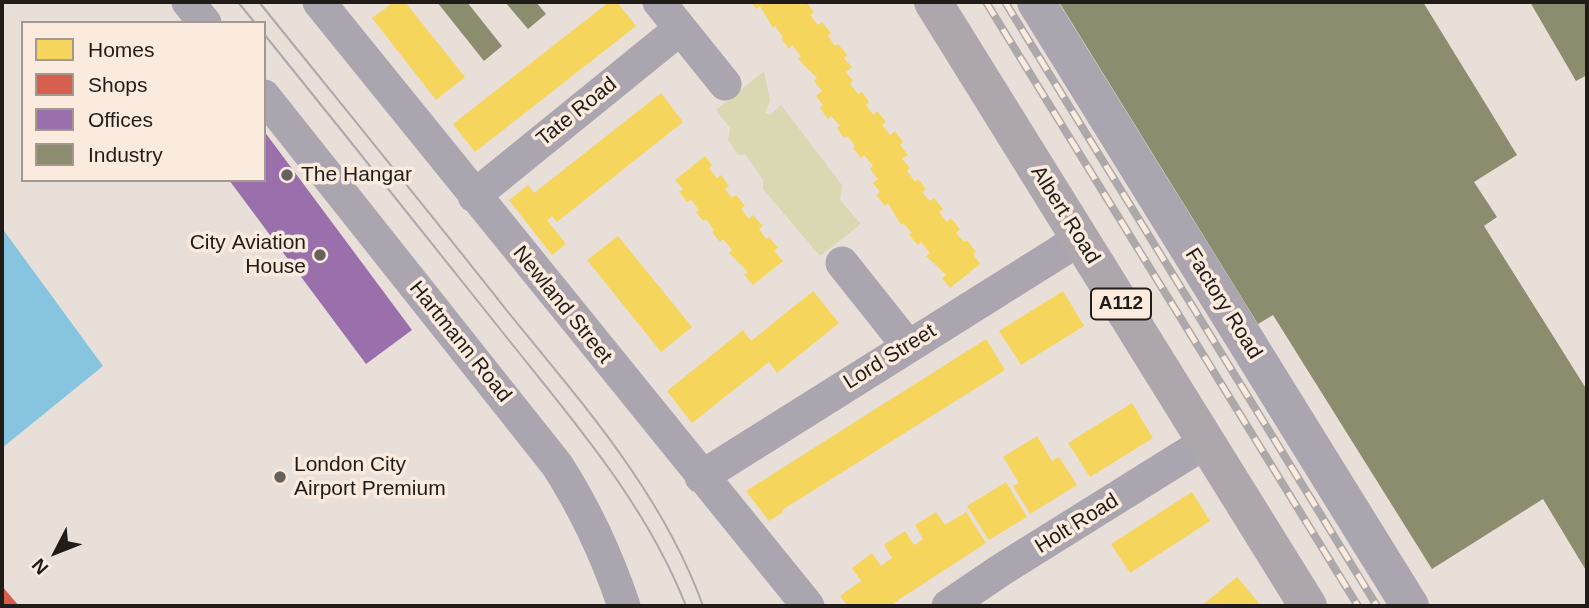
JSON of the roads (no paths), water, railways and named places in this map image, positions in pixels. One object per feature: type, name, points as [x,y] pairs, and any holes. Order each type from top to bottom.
[{"type":"main road","name":"Albert Road","points":[[933,2],[1308,606]]},
{"type":"street","points":[[188,2],[203,21]]},
{"type":"street","name":"Newland Street","points":[[318,2],[808,606]]},
{"type":"street","points":[[659,2],[725,83]]},
{"type":"street","name":"Factory Road","points":[[1036,2],[1410,606]]},
{"type":"street","name":"Tate Road","points":[[474,196],[680,29]]},
{"type":"street","name":"Hartmann Road","points":[[266,99],[557,466],[580,500],[600,541],[624,606]]},
{"type":"street","name":"Lord Street","points":[[701,477],[1080,239]]},
{"type":"street","points":[[842,263],[908,346]]},
{"type":"street","name":"Holt Road","points":[[948,606],[1206,442]]},
{"type":"water","points":[[2,228],[103,366],[2,448]]},
{"type":"tram line","points":[[238,2],[253,21]]},
{"type":"tram line","points":[[259,2],[592,415],[666,526],[703,606]]},
{"type":"tram line","points":[[266,36],[604,461],[649,531],[686,606]]},
{"type":"railway","points":[[986,2],[1358,606]]},
{"type":"railway","points":[[1005,2],[1377,606]]},
{"type":"place","name":"The Hangar","points":[[287,175]]},
{"type":"place","name":"City Aviation House","points":[[320,255]]},
{"type":"place","name":"London City Airport Premium","points":[[280,477]]}]
